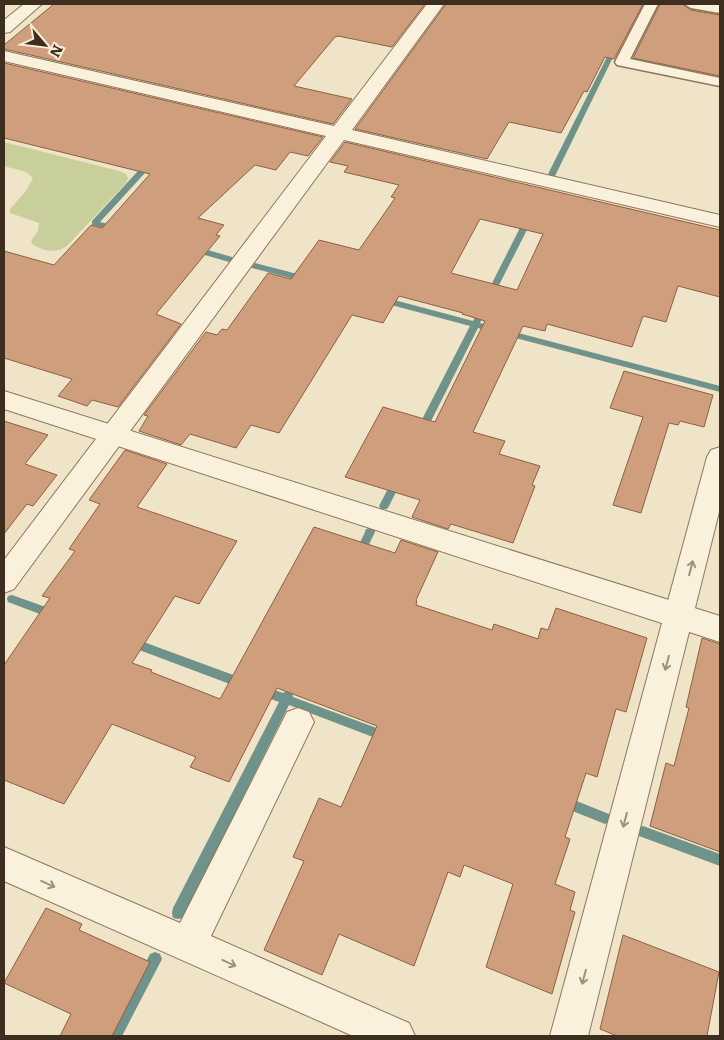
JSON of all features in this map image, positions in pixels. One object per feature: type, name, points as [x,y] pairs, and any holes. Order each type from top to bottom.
[{"type":"street","points":[[4,28],[34,4]]},
{"type":"street","points":[[4,581],[436,4]]},
{"type":"street","points":[[4,56],[720,221]]},
{"type":"street","points":[[4,400],[720,629]]},
{"type":"street","points":[[569,1036],[720,457]]},
{"type":"street","points":[[188,945],[298,722]]},
{"type":"street","points":[[4,864],[396,1036]]},
{"type":"lane","points":[[651,4],[622,62],[720,82]]},
{"type":"lane","points":[[691,4],[720,9]]},
{"type":"green space","points":[[4,142],[119,171],[126,174],[128,178],[126,183],[67,246],[54,251],[46,250],[33,245],[31,241],[38,231],[39,223],[10,213],[10,209],[26,191],[33,178],[26,172],[4,166]]},
{"type":"building","points":[[54,4],[425,4],[392,47],[338,36],[335,37],[294,86],[352,99],[333,124],[4,49],[4,45]]},
{"type":"building","points":[[446,4],[643,4],[614,59],[605,57],[587,92],[584,91],[561,133],[509,122],[487,159],[355,129]]},
{"type":"building","points":[[660,4],[682,4],[691,10],[720,15],[720,76],[633,58]]},
{"type":"building","points":[[4,63],[323,137],[308,156],[290,152],[276,170],[255,165],[198,218],[224,225],[216,235],[220,236],[156,314],[181,324],[118,407],[92,400],[87,406],[58,396],[72,379],[4,358],[4,251],[54,265],[91,225],[102,228],[150,174],[4,138]]},
{"type":"building","points":[[345,142],[720,230],[720,297],[678,286],[666,322],[643,316],[632,347],[547,324],[545,331],[523,326],[473,432],[505,441],[499,454],[540,466],[532,485],[535,486],[513,543],[451,524],[448,529],[412,517],[420,500],[345,477],[383,407],[435,422],[485,321],[463,313],[399,296],[383,323],[352,315],[279,433],[251,425],[236,448],[190,434],[181,445],[139,431],[148,416],[144,415],[206,332],[217,335],[222,329],[227,330],[268,273],[291,279],[319,240],[359,250],[395,198],[391,197],[399,185],[344,172],[348,166],[330,162]],"holes":[[[480,219],[543,234],[517,290],[451,273]]]},
{"type":"building","points":[[624,371],[713,395],[704,427],[680,421],[678,425],[669,423],[641,513],[613,505],[643,417],[610,408]]},
{"type":"building","points":[[4,421],[48,435],[25,464],[57,475],[33,506],[27,504],[4,534]]},
{"type":"building","points":[[125,450],[167,464],[137,507],[237,541],[199,604],[175,596],[132,663],[220,699],[314,527],[395,553],[401,540],[438,552],[416,600],[416,605],[492,630],[494,624],[538,639],[541,628],[548,630],[556,608],[647,638],[626,712],[616,709],[597,777],[586,773],[565,837],[570,839],[555,884],[575,892],[570,910],[575,912],[552,994],[486,967],[513,884],[464,865],[460,877],[448,872],[414,966],[339,934],[322,975],[264,950],[304,861],[293,857],[319,798],[341,807],[377,726],[277,688],[229,782],[190,767],[196,757],[112,724],[64,804],[4,780],[4,665],[50,598],[42,596],[75,551],[69,549],[100,504],[89,500]]},
{"type":"building","points":[[702,638],[720,644],[720,852],[650,826],[666,763],[674,766],[689,708],[686,707]]},
{"type":"building","points":[[46,908],[82,924],[79,930],[150,962],[112,1036],[60,1036],[71,1014],[4,983]]},
{"type":"building","points":[[623,935],[719,972],[707,1036],[617,1036],[600,1029]]},
{"type":"waterway","points":[[552,174],[615,47]]},
{"type":"waterway","points":[[117,229],[95,223],[151,162]]},
{"type":"waterway","points":[[490,295],[529,218]]},
{"type":"waterway","points":[[194,249],[229,259]]},
{"type":"waterway","points":[[255,266],[306,279]]},
{"type":"waterway","points":[[383,300],[475,324]]},
{"type":"waterway","points":[[475,324],[478,319]]},
{"type":"waterway","points":[[421,431],[475,324]]},
{"type":"waterway","points":[[475,324],[720,389]]},
{"type":"waterway","points":[[384,506],[397,480]]},
{"type":"waterway","points":[[359,555],[370,532]]},
{"type":"waterway","points":[[12,599],[53,614]]},
{"type":"waterway","points":[[130,642],[243,684]]},
{"type":"waterway","points":[[261,690],[286,699]]},
{"type":"waterway","points":[[286,699],[288,695]]},
{"type":"waterway","points":[[178,913],[286,699]]},
{"type":"waterway","points":[[286,699],[386,737]]},
{"type":"waterway","points":[[564,802],[605,818]]},
{"type":"waterway","points":[[643,832],[720,860]]},
{"type":"waterway","points":[[115,1036],[155,959]]}]
